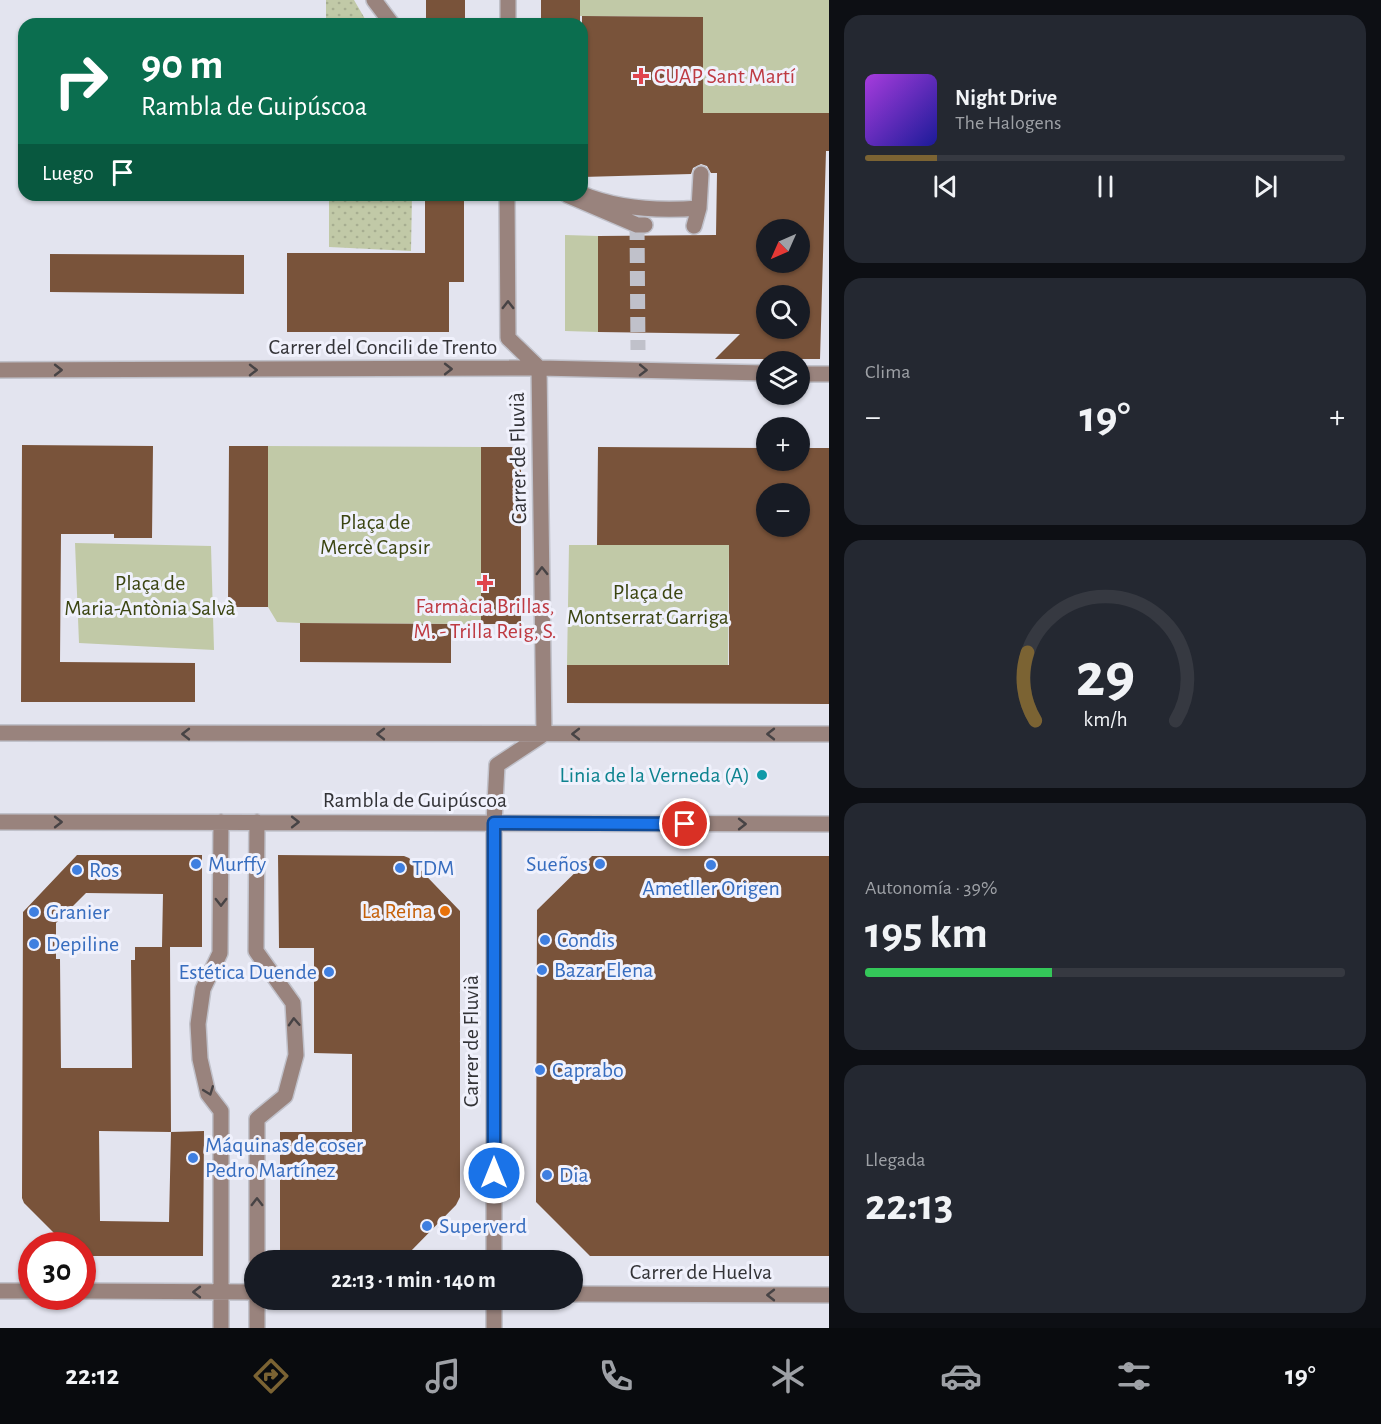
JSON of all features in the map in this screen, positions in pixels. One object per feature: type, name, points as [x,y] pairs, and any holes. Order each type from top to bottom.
[{"type":"street","points":[[374,0],[388,18]]},
{"type":"street","points":[[508,0],[508,18]]},
{"type":"street","points":[[694,226],[699,208],[701,174]]},
{"type":"street","points":[[588,196],[628,206],[677,210],[699,208]]},
{"type":"street","name":"Carrer de Fluvià","points":[[494,1250],[494,823],[497,765],[544,734],[539,368],[508,338],[507,201]]},
{"type":"street","points":[[581,201],[637,225],[645,225]]},
{"type":"street","name":"Carrer del Concili de Trento","points":[[0,370],[539,368],[756,373]]},
{"type":"street","points":[[810,374],[829,374]]},
{"type":"street","points":[[0,733],[829,734]]},
{"type":"street","name":"Rambla de Guipúscoa","points":[[0,822],[829,824]]},
{"type":"street","points":[[221,822],[220,953],[203,989],[198,1024],[200,1059],[208,1094],[221,1111],[221,1328]]},
{"type":"street","points":[[257,822],[256,951],[293,1003],[296,1055],[285,1096],[257,1119],[257,1250]]},
{"type":"street","points":[[0,1291],[18,1291]]},
{"type":"street","points":[[96,1291],[244,1292]]},
{"type":"street","name":"Carrer de Huelva","points":[[583,1294],[829,1295]]},
{"type":"street","points":[[257,1310],[257,1328]]},
{"type":"street","points":[[494,1310],[494,1328]]},
{"type":"green space","points":[[326,0],[354,0],[364,18],[326,18]]},
{"type":"green space","points":[[580,0],[829,0],[829,113],[703,113],[703,17],[580,16]]},
{"type":"green space","points":[[329,201],[412,201],[411,251],[329,247]]},
{"type":"green space","points":[[565,235],[598,236],[598,332],[565,331]]},
{"type":"green space","name":"Plaça de Mercè Capsir","points":[[268,446],[481,447],[481,624],[277,622],[268,607]]},
{"type":"green space","name":"Plaça de Maria-Antònia Salvà","points":[[75,543],[211,546],[214,650],[79,643]]},
{"type":"green space","name":"Plaça de Montserrat Garriga","points":[[569,545],[729,545],[728,665],[567,665]]},
{"type":"building","points":[[426,0],[465,0],[465,18],[426,18]]},
{"type":"building","points":[[541,0],[580,0],[580,18],[541,18]]},
{"type":"building","points":[[582,16],[703,17],[703,113],[829,113],[820,359],[810,359],[810,351],[756,351],[756,359],[715,359],[740,334],[598,332],[598,236],[716,235],[717,173],[711,173],[707,166],[701,164],[693,168],[691,174],[588,177],[588,18],[582,18]]},
{"type":"building","points":[[425,201],[464,201],[464,282],[449,282],[449,332],[287,332],[287,253],[425,253]]},
{"type":"building","points":[[50,254],[244,255],[244,294],[50,292]]},
{"type":"building","points":[[22,445],[153,446],[152,538],[114,538],[114,534],[61,534],[60,662],[195,663],[195,702],[21,702]]},
{"type":"building","points":[[229,446],[268,446],[268,607],[228,607]]},
{"type":"building","points":[[481,447],[521,447],[521,624],[481,624]]},
{"type":"building","points":[[598,447],[756,448],[756,471],[810,471],[810,448],[829,448],[829,704],[567,703],[567,665],[729,665],[729,545],[597,545]]},
{"type":"building","points":[[300,623],[451,624],[451,663],[300,662]]},
{"type":"building","points":[[77,855],[202,855],[202,947],[170,947],[171,1132],[204,1131],[203,1256],[96,1256],[96,1232],[53,1232],[24,1203],[22,1198],[23,912]],"holes":[[[86,893],[163,894],[162,947],[135,947],[135,960],[131,960],[132,1068],[61,1068],[60,959],[56,959],[56,923]],[[99,1131],[171,1132],[169,1222],[100,1221]]]},
{"type":"building","points":[[278,855],[404,856],[409,858],[460,911],[460,1197],[456,1205],[412,1250],[280,1250],[280,1132],[352,1132],[352,1054],[314,1053],[314,948],[279,948]]},
{"type":"building","points":[[592,856],[829,856],[829,1256],[590,1256],[536,1202],[537,910]]},
{"type":"tunnel","points":[[637,225],[638,350]]},
{"type":"place","name":"CUAP Sant Martí","points":[[641,76]]},
{"type":"place","name":"Farmàcia Brillas, M. - Trilla Reig, S.","points":[[485,583]]},
{"type":"place","name":"Linia de la Verneda (A)","points":[[762,775]]},
{"type":"place","name":"Murffy","points":[[196,864]]},
{"type":"place","name":"Sueños","points":[[600,864]]},
{"type":"place","name":"Ametller Origen","points":[[711,865]]},
{"type":"place","name":"TDM","points":[[400,868]]},
{"type":"place","name":"Ros","points":[[77,870]]},
{"type":"place","name":"La Reina","points":[[445,911]]},
{"type":"place","name":"Granier","points":[[34,912]]},
{"type":"place","name":"Condis","points":[[545,940]]},
{"type":"place","name":"Depiline","points":[[34,944]]},
{"type":"place","name":"Bazar Elena","points":[[542,970]]},
{"type":"place","name":"Estética Duende","points":[[329,972]]},
{"type":"place","name":"Caprabo","points":[[540,1070]]},
{"type":"place","name":"Máquinas de coser Pedro Martínez","points":[[193,1158]]},
{"type":"place","name":"Dia","points":[[547,1175]]},
{"type":"place","name":"Superverd","points":[[427,1226]]},
{"type":"route","points":[[494,1173],[494,823],[685,824]]}]
